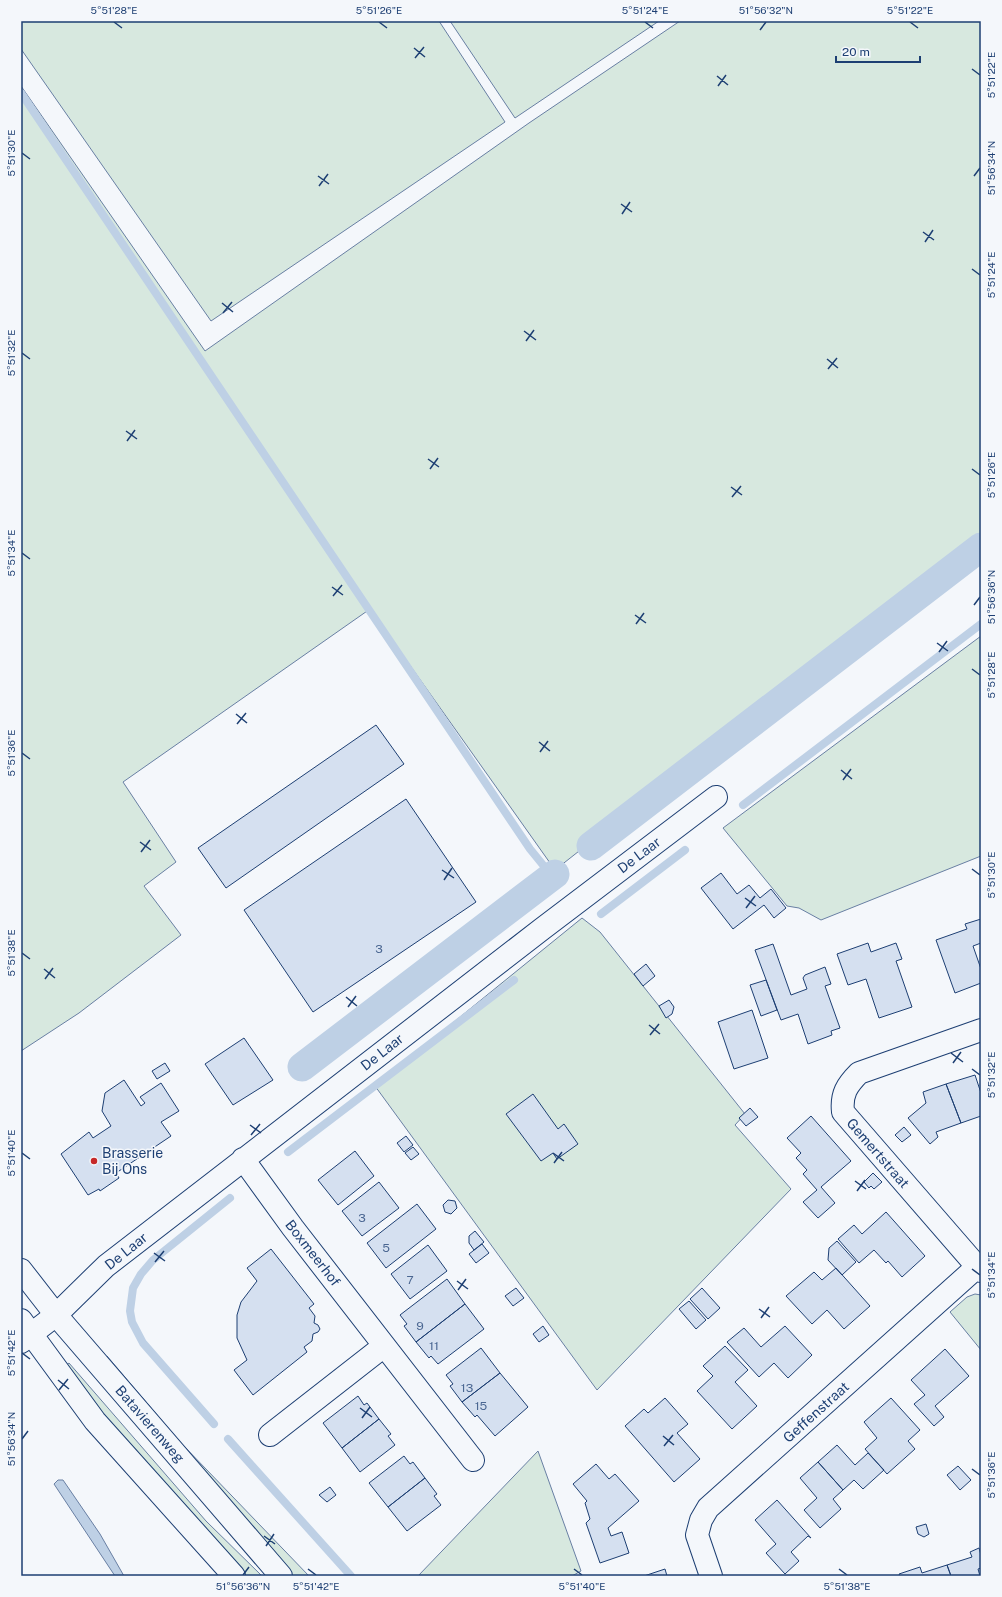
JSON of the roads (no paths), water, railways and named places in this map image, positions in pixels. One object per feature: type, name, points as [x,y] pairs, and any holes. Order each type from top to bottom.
[{"type":"street","name":"De Laar","points":[[24,1332],[56,1315],[106,1266],[243,1159],[716,797]]},
{"type":"street","name":"Gemertstraat","points":[[979,1269],[843,1112],[842,1101],[843,1092],[849,1083],[859,1073],[981,1030]]},
{"type":"street","name":"Boxmeerhof","points":[[243,1159],[293,1228],[473,1460]]},
{"type":"street","name":"Geffenstraat","points":[[711,1576],[697,1535],[701,1520],[708,1508],[979,1269]]},
{"type":"street","name":"Batavierenweg","points":[[21,1270],[56,1315],[281,1576]]},
{"type":"street","points":[[24,1332],[95,1421],[234,1576]]},
{"type":"street","points":[[270,1435],[384,1346]]},
{"type":"water","points":[[58,1480],[63,1480],[100,1534],[124,1576],[115,1576],[54,1484]]},
{"type":"waterway","points":[[21,93],[530,849],[552,876]]},
{"type":"waterway","points":[[591,846],[981,547]]},
{"type":"waterway","points":[[743,805],[981,624]]},
{"type":"waterway","points":[[601,914],[685,850]]},
{"type":"waterway","points":[[302,1067],[555,874]]},
{"type":"waterway","points":[[288,1152],[514,980]]},
{"type":"waterway","points":[[214,1424],[143,1343],[132,1322],[130,1311],[133,1288],[141,1274],[153,1260],[230,1198]]},
{"type":"waterway","points":[[228,1439],[351,1576]]},
{"type":"place","name":"Brasserie Bij Ons","points":[[94,1161]]}]
